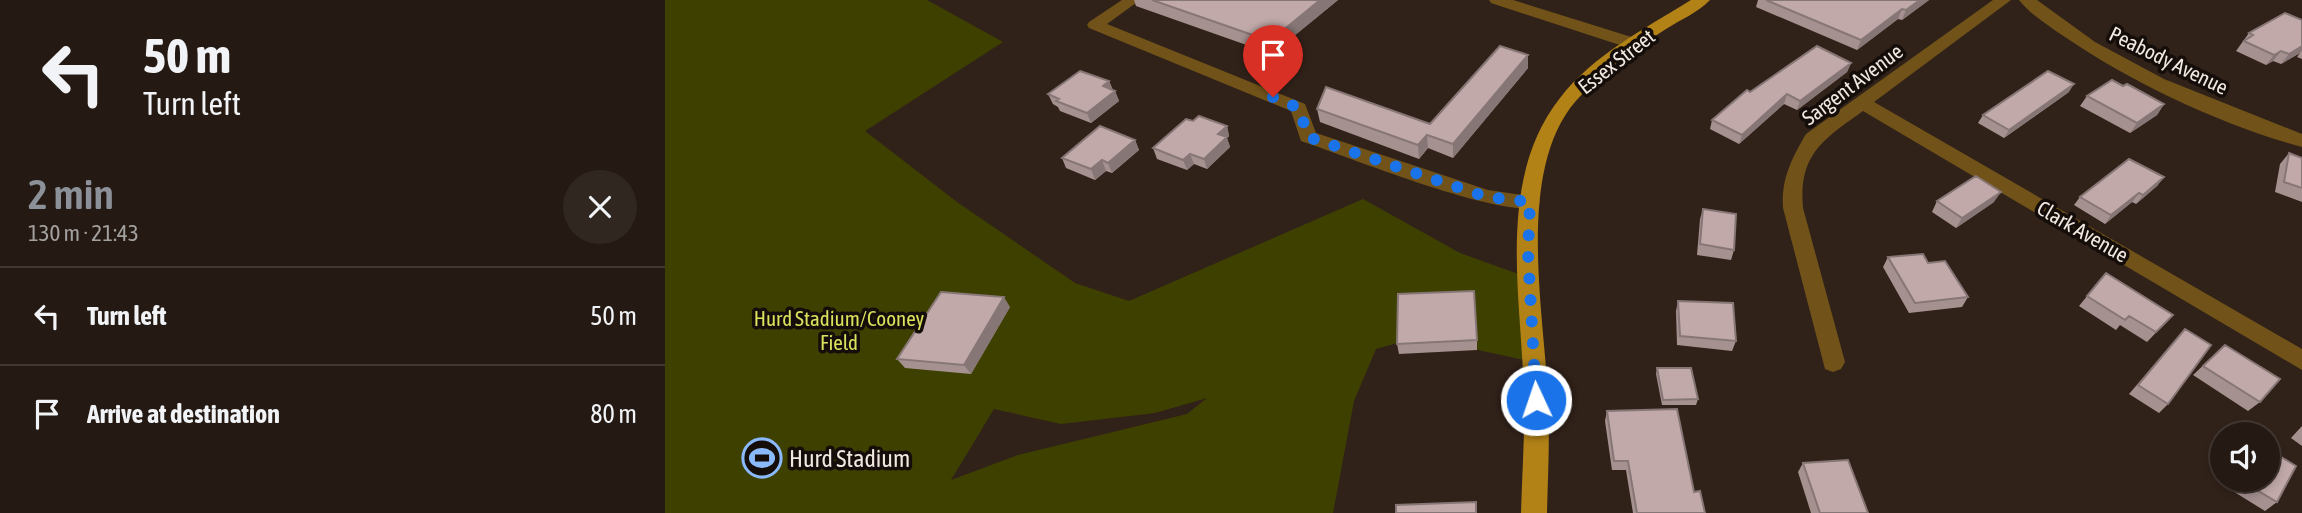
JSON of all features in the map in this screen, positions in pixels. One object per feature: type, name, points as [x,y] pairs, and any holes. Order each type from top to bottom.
[{"type":"main road","name":"Essex Street","points":[[1534,513],[1536,400],[1528,253],[1530,202],[1542,151],[1554,119],[1580,86],[1635,44],[1702,0]]},
{"type":"street","points":[[1132,0],[1095,25],[1299,108],[1308,137],[1487,197],[1530,202]]},
{"type":"street","points":[[1497,0],[1635,44]]},
{"type":"street","name":"Sargent Avenue","points":[[1833,362],[1791,189],[1794,171],[1813,138],[2003,0]]},
{"type":"street","name":"Peabody Avenue","points":[[2027,0],[2064,32],[2163,85],[2231,116],[2302,141]]},
{"type":"street","name":"Clark Avenue","points":[[1863,103],[2302,360]]},
{"type":"green space","name":"Hurd Stadium/Cooney Field","points":[[665,0],[927,0],[1003,42],[865,131],[957,202],[1075,283],[1129,301],[1363,199],[1460,253],[1532,279],[1524,360],[1419,337],[1376,349],[1354,401],[1333,513],[665,513]],"holes":[[[1207,398],[1187,414],[1018,455],[951,480],[994,409],[1061,424],[1155,413]]]},
{"type":"building","points":[[1152,0],[1320,0],[1270,41]]},
{"type":"building","points":[[1766,0],[1920,0],[1906,10],[1902,9],[1861,40]]},
{"type":"building","points":[[2285,13],[2302,20],[2302,46],[2289,54],[2281,51],[2274,55],[2244,41],[2253,35],[2249,33]]},
{"type":"building","points":[[1500,46],[1528,55],[1453,144],[1427,135],[1418,145],[1317,109],[1326,87],[1430,124]]},
{"type":"building","points":[[1817,46],[1851,63],[1800,101],[1787,94],[1742,135],[1712,120],[1747,90],[1750,92]]},
{"type":"building","points":[[1080,71],[1109,81],[1103,86],[1115,91],[1087,113],[1056,101],[1059,99],[1048,94]]},
{"type":"building","points":[[2048,71],[2074,84],[2009,130],[1983,115]]},
{"type":"building","points":[[2112,80],[2123,86],[2127,84],[2164,104],[2137,123],[2087,96]]},
{"type":"building","points":[[1199,116],[1227,126],[1218,134],[1227,137],[1204,159],[1190,154],[1183,160],[1153,148],[1186,119],[1193,121]]},
{"type":"building","points":[[1100,126],[1135,140],[1108,163],[1102,160],[1091,169],[1062,158]]},
{"type":"building","points":[[2289,153],[2302,158],[2302,188],[2284,182]]},
{"type":"building","points":[[2129,159],[2164,177],[2143,195],[2139,193],[2111,215],[2080,197]]},
{"type":"building","points":[[1976,176],[2001,192],[1962,218],[1937,201]]},
{"type":"building","points":[[1703,209],[1736,214],[1734,250],[1700,244]]},
{"type":"building","points":[[1923,254],[1928,263],[1945,261],[1968,297],[1915,303],[1888,257]]},
{"type":"building","points":[[2106,273],[2173,315],[2156,332],[2129,316],[2125,320],[2087,296]]},
{"type":"building","points":[[1474,291],[1477,340],[1397,344],[1398,294]]},
{"type":"building","points":[[941,292],[1004,297],[964,365],[897,359]]},
{"type":"building","points":[[1678,301],[1733,303],[1736,341],[1680,336]]},
{"type":"building","points":[[2185,329],[2211,345],[2168,404],[2138,385]]},
{"type":"building","points":[[2225,345],[2280,379],[2260,402],[2203,366]]},
{"type":"building","points":[[1657,368],[1691,368],[1698,399],[1663,400]]},
{"type":"building","points":[[1677,409],[1694,492],[1700,491],[1705,513],[1637,513],[1628,461],[1614,461],[1607,411]]},
{"type":"building","points":[[2280,456],[2296,466],[2277,502],[2260,492],[2280,492]]},
{"type":"building","points":[[1848,460],[1868,513],[1820,513],[1803,463]]},
{"type":"building","points":[[1476,502],[1476,513],[1396,513],[1396,505]]},
{"type":"place","name":"Hurd Stadium","points":[[762,458]]},
{"type":"route","points":[[1273,97],[1299,108],[1308,137],[1487,197],[1530,202],[1528,253],[1536,400]]}]
